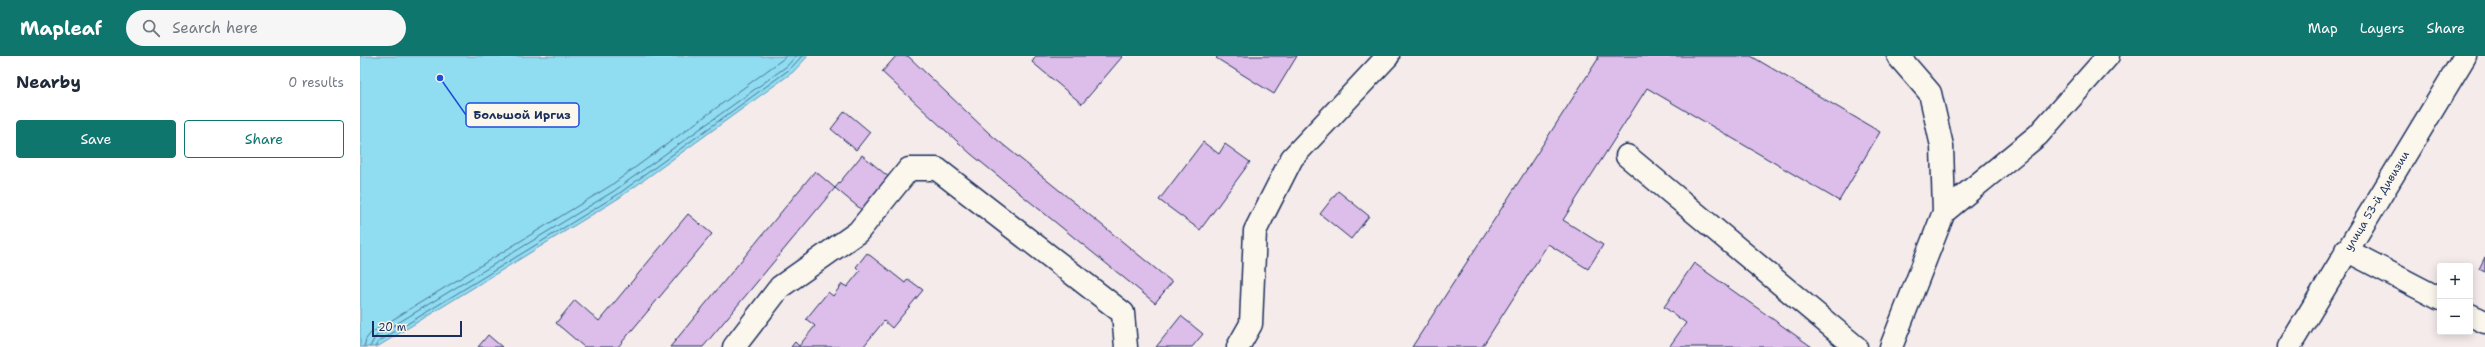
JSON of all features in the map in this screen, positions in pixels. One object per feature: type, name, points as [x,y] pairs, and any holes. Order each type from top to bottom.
[{"type":"street","points":[[1238,347],[1251,324],[1255,231],[1292,158],[1388,56]]},
{"type":"street","points":[[1891,347],[1944,212],[1942,146],[1930,93],[1898,56]]},
{"type":"street","points":[[1944,212],[2038,135],[2108,56]]},
{"type":"street","name":"улица 53-й Дивизии","points":[[2289,347],[2346,250],[2465,56]]},
{"type":"street","points":[[1627,156],[1856,347]]},
{"type":"street","points":[[734,347],[780,287],[858,232],[909,169],[938,169],[1123,313],[1126,347]]},
{"type":"street","points":[[2346,250],[2437,297]]},
{"type":"street","points":[[2473,316],[2485,322]]},
{"type":"water","points":[[360,56],[808,56],[793,72],[619,198],[377,347],[360,347]]},
{"type":"building","points":[[896,56],[908,56],[990,134],[1172,282],[1155,303],[971,154],[882,72]]},
{"type":"building","points":[[1036,56],[1122,57],[1082,104],[1032,62]]},
{"type":"building","points":[[1218,56],[1297,56],[1274,94],[1216,58]]},
{"type":"building","points":[[1597,56],[1751,56],[1880,132],[1839,201],[1647,88],[1563,220],[1603,245],[1588,269],[1548,244],[1482,347],[1412,347],[1598,59]]},
{"type":"building","points":[[845,111],[870,132],[856,150],[831,129]]},
{"type":"building","points":[[1203,142],[1219,154],[1225,144],[1250,162],[1200,230],[1159,200]]},
{"type":"building","points":[[862,155],[890,178],[863,211],[835,188]]},
{"type":"building","points":[[815,171],[835,188],[703,347],[670,347]]},
{"type":"building","points":[[1338,191],[1369,216],[1351,239],[1320,214]]},
{"type":"building","points":[[688,214],[712,234],[618,347],[584,347],[556,323],[575,300],[599,321]]},
{"type":"building","points":[[867,253],[905,283],[908,279],[923,290],[892,328],[884,321],[863,347],[791,347],[795,342],[799,346],[815,326],[806,319],[828,292],[833,296],[842,284],[847,287],[860,271],[856,267]]},
{"type":"building","points":[[2485,257],[2485,272],[2479,269]]},
{"type":"building","points":[[1694,263],[1812,347],[1669,347],[1686,323],[1664,307]]},
{"type":"building","points":[[1181,316],[1203,334],[1192,347],[1156,347]]},
{"type":"building","points":[[488,335],[502,347],[478,347]]},
{"type":"place","name":"Большой Иргиз","points":[[440,78]]}]
